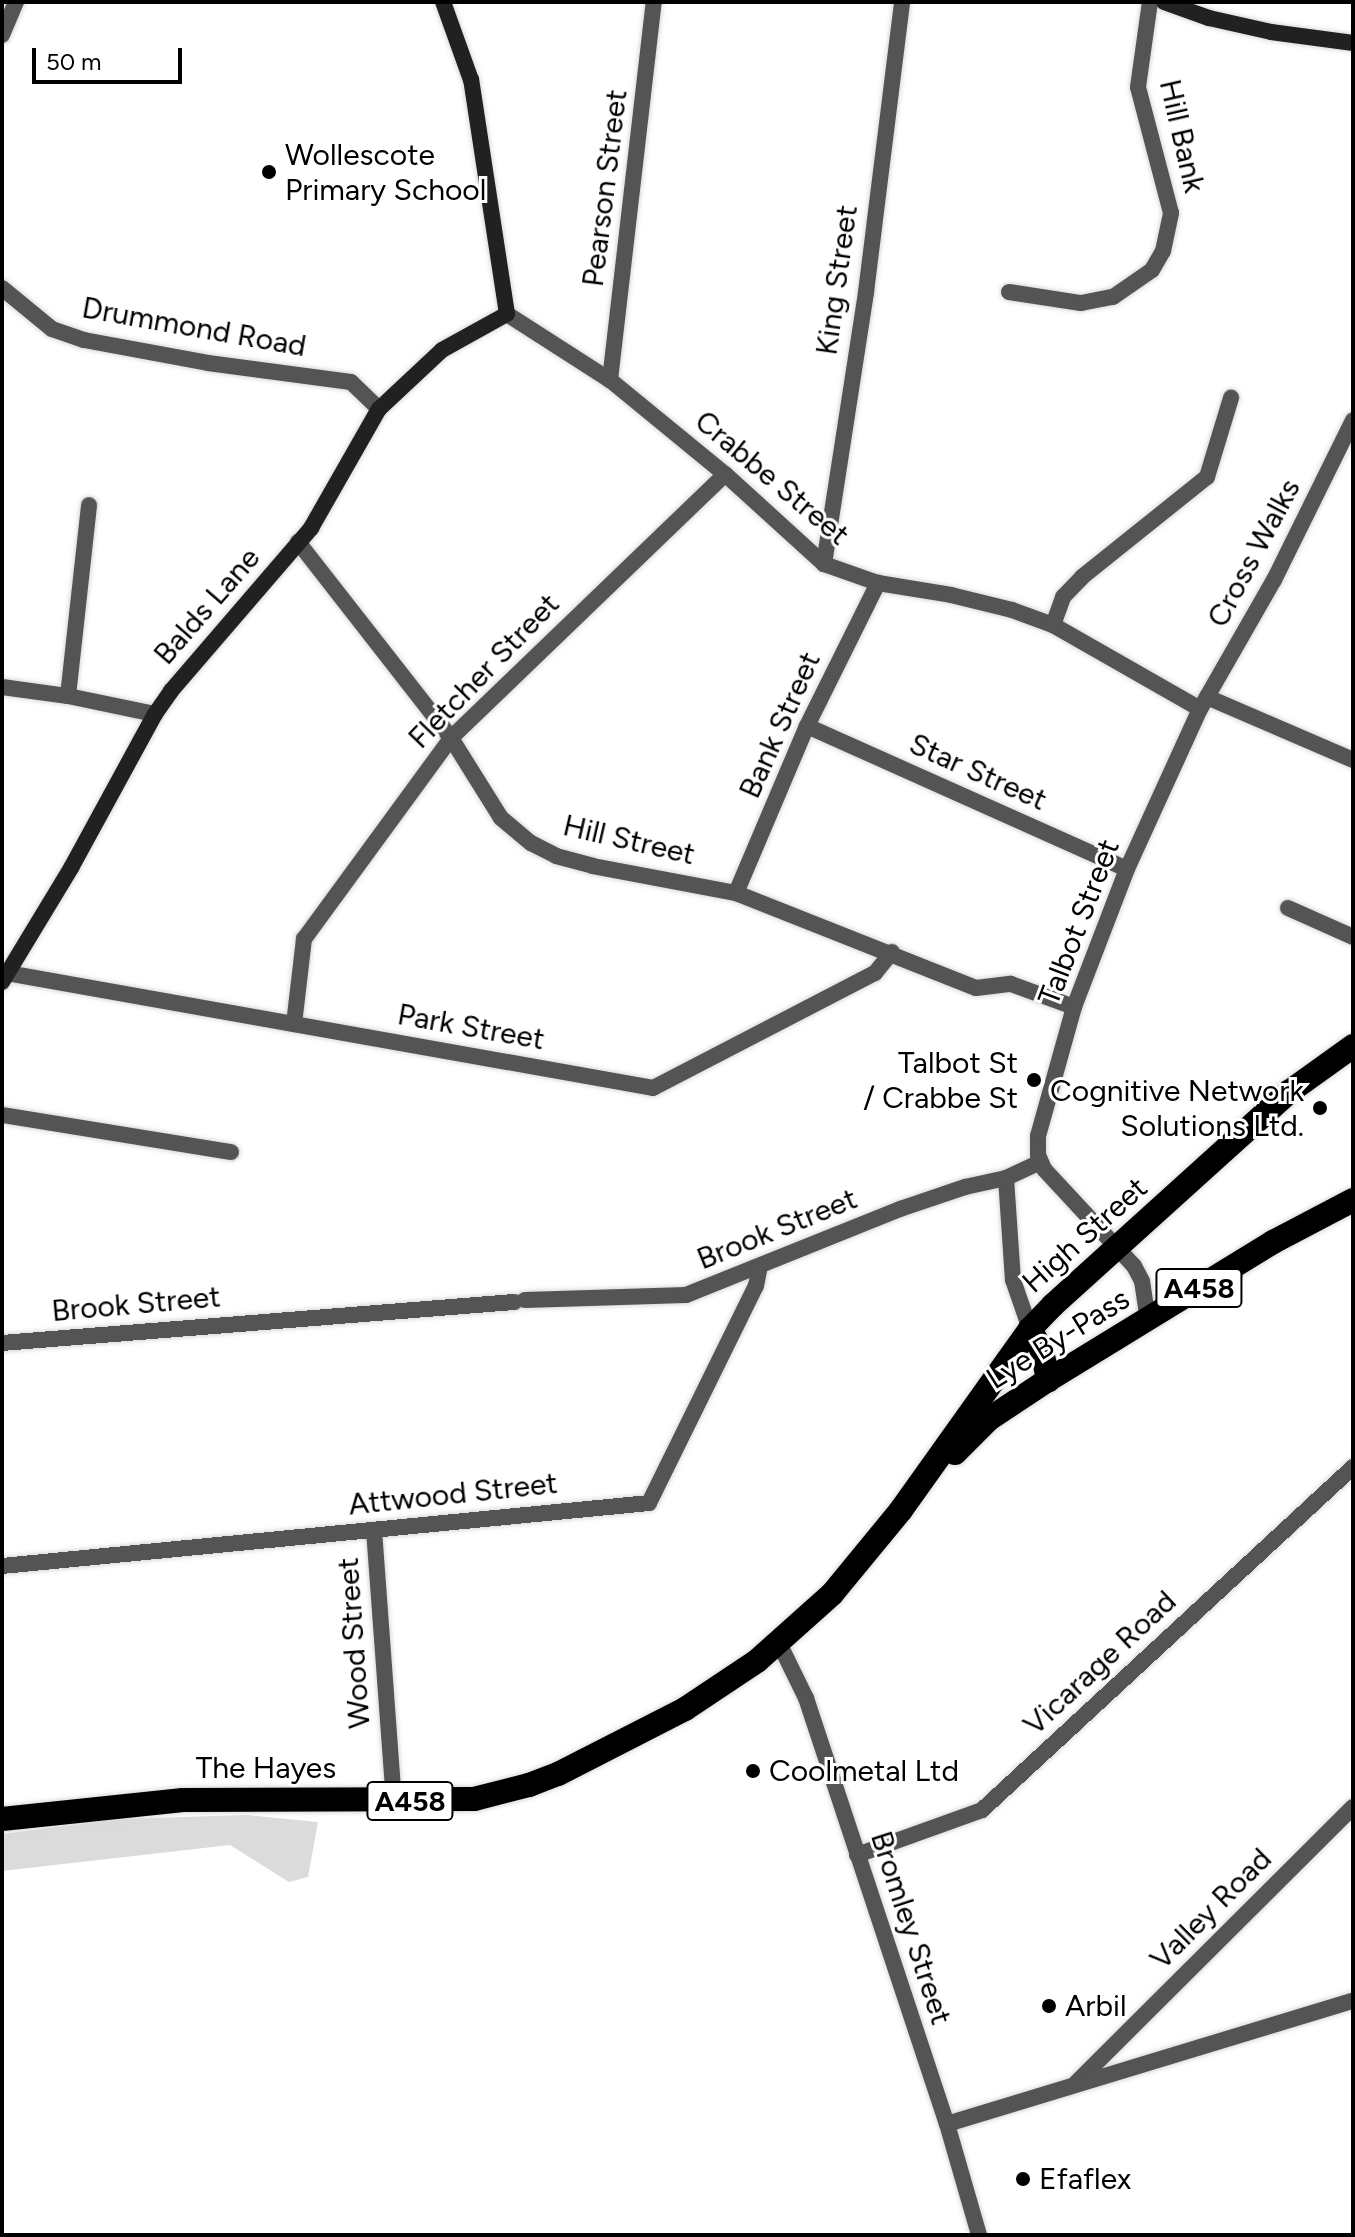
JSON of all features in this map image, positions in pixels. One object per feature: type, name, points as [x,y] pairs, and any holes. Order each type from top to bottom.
[{"type":"highway","name":"High Street","points":[[901,1510],[1030,1329],[1115,1246],[1289,1092],[1353,1046]]},
{"type":"highway","name":"Lye By-Pass","points":[[901,1510],[989,1419],[1273,1242],[1353,1200]]},
{"type":"highway","points":[[1030,1329],[1042,1351],[1048,1380]]},
{"type":"highway","name":"A458","points":[[779,1643],[832,1594],[901,1510]]},
{"type":"highway","name":"The Hayes","points":[[2,1819],[183,1800],[474,1799],[558,1774],[685,1709],[779,1643]]},
{"type":"street","points":[[2,35],[16,2]]},
{"type":"street","points":[[443,2],[471,80],[507,314]]},
{"type":"street","name":"Pearson Street","points":[[610,380],[654,2]]},
{"type":"street","name":"King Street","points":[[824,564],[866,292],[902,2]]},
{"type":"street","name":"Hill Bank","points":[[1009,292],[1081,303],[1113,297],[1152,270],[1163,251],[1171,213],[1138,87],[1150,2]]},
{"type":"street","points":[[1164,2],[1209,18],[1271,32],[1353,43]]},
{"type":"street","name":"Drummond Road","points":[[2,288],[52,329],[84,340],[208,363],[351,382],[379,409]]},
{"type":"street","name":"Crabbe Street","points":[[507,314],[610,380],[725,474],[824,564],[878,583],[951,595],[1012,610],[1053,625],[1203,703],[1353,760]]},
{"type":"street","name":"Balds Lane","points":[[4,978],[71,868],[155,714],[311,528],[379,409],[442,350],[507,314]]},
{"type":"street","points":[[1053,625],[1063,597],[1082,577],[1207,477],[1231,398]]},
{"type":"street","name":"Cross Walks","points":[[1203,703],[1346,456],[1353,420]]},
{"type":"street","name":"Fletcher Street","points":[[294,1024],[304,939],[451,738],[725,474]]},
{"type":"street","points":[[68,696],[89,505]]},
{"type":"street","name":"Hill Street","points":[[298,542],[451,738],[501,818],[531,843],[556,856],[593,866],[736,893],[892,952],[976,988],[1011,984],[1074,1007]]},
{"type":"street","name":"Bank Street","points":[[736,893],[807,726],[878,583]]},
{"type":"street","points":[[2,687],[68,696],[155,714]]},
{"type":"street","name":"Talbot Street","points":[[1041,1162],[1038,1136],[1074,1007],[1127,869],[1203,703]]},
{"type":"street","name":"Star Street","points":[[807,726],[1127,869]]},
{"type":"street","points":[[1288,908],[1353,937]]},
{"type":"street","name":"Park Street","points":[[4,978],[294,1024],[653,1088],[875,973],[892,952]]},
{"type":"street","points":[[2,1115],[231,1152]]},
{"type":"street","points":[[1041,1162],[1052,1179],[1115,1246],[1142,1281],[1148,1321]]},
{"type":"street","name":"Brook Street","points":[[2,1343],[519,1301],[672,1298],[900,1209],[965,1187],[1006,1178],[1041,1162]]},
{"type":"street","points":[[1006,1178],[1013,1280],[1030,1329]]},
{"type":"street","name":"Attwood Street","points":[[2,1566],[649,1503],[756,1286],[760,1266]]},
{"type":"street","name":"Vicarage Road","points":[[857,1855],[982,1810],[1353,1467]]},
{"type":"street","name":"Wood Street","points":[[374,1530],[394,1801]]},
{"type":"street","name":"Bromley Street","points":[[779,1643],[806,1698],[947,2124],[979,2235]]},
{"type":"street","name":"Valley Road","points":[[1075,2084],[1353,1807]]},
{"type":"street","points":[[947,2124],[1353,2001]]},
{"type":"shaded area","points":[[247,1815],[318,1822],[308,1877],[289,1882],[230,1845],[2,1871],[2,1834],[119,1819]]},
{"type":"place","name":"Wollescote Primary School","points":[[269,172]]},
{"type":"place","name":"Talbot St / Crabbe St","points":[[1034,1080]]},
{"type":"place","name":"Cognitive Network Solutions Ltd.","points":[[1320,1108]]},
{"type":"place","name":"Coolmetal Ltd","points":[[753,1771]]},
{"type":"place","name":"Arbil","points":[[1049,2006]]},
{"type":"place","name":"Efaflex","points":[[1023,2179]]}]
